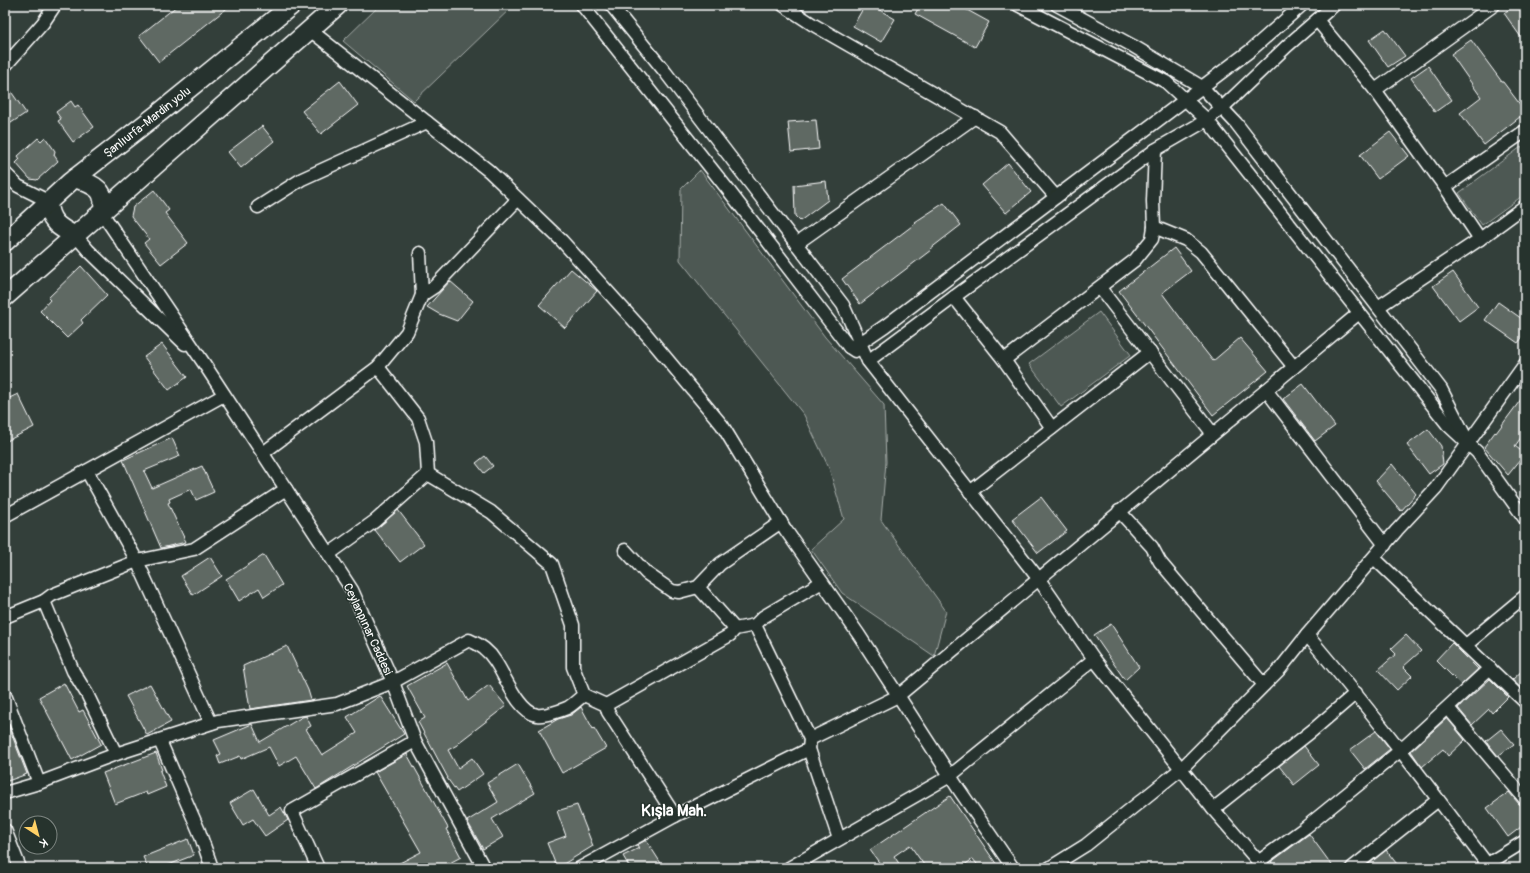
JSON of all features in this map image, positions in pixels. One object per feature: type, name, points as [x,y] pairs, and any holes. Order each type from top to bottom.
[{"type":"highway","name":"Şanlıurfa-Mardin yolu","points":[[5,242],[48,201],[75,178],[159,113],[292,5]]},
{"type":"highway","points":[[5,297],[338,5]]},
{"type":"highway","points":[[75,178],[97,187],[104,197],[105,202],[102,213]]},
{"type":"highway","points":[[48,201],[48,210],[53,221],[64,231],[76,236]]},
{"type":"street","points":[[5,66],[43,24],[55,5]]},
{"type":"street","points":[[582,5],[729,191],[868,361],[1038,578],[1094,658],[1213,809],[1261,865],[1401,750],[1490,668]]},
{"type":"street","points":[[610,5],[666,74],[843,305],[855,345]]},
{"type":"street","points":[[783,5],[838,39],[1000,132],[1056,197]]},
{"type":"street","points":[[1018,5],[1166,82],[1207,120],[1448,424],[1477,452],[1525,519]]},
{"type":"street","points":[[1057,5],[1133,46],[1202,87],[1222,108],[1236,123],[1441,389],[1468,443]]},
{"type":"street","points":[[855,345],[885,326],[1185,100],[1250,50],[1302,5]]},
{"type":"street","points":[[868,361],[1155,150],[1207,120],[1334,5]]},
{"type":"street","points":[[1375,90],[1494,5]]},
{"type":"street","points":[[1317,20],[1375,90],[1445,187],[1480,239]]},
{"type":"street","points":[[310,30],[489,171],[562,241],[647,335],[722,425],[781,522],[859,635],[950,776],[1013,868]]},
{"type":"street","points":[[796,244],[974,117]]},
{"type":"street","points":[[258,206],[302,179],[427,122]]},
{"type":"street","points":[[1445,187],[1524,133]]},
{"type":"street","points":[[1004,360],[1135,260],[1152,238],[1154,227],[1153,201],[1155,150]]},
{"type":"street","points":[[5,173],[18,186],[48,201]]},
{"type":"street","points":[[422,295],[434,287],[518,199]]},
{"type":"street","points":[[1378,307],[1480,239],[1525,206]]},
{"type":"street","points":[[102,213],[203,362]]},
{"type":"street","points":[[1154,227],[1186,240],[1201,252],[1294,367]]},
{"type":"street","points":[[76,236],[88,250],[203,362]]},
{"type":"street","points":[[263,453],[378,367],[407,332],[422,295],[420,253]]},
{"type":"street","points":[[1100,288],[1213,434]]},
{"type":"street","points":[[954,297],[1004,360],[1052,428]]},
{"type":"street","points":[[580,868],[898,696],[1038,578],[1359,313]]},
{"type":"street","points":[[970,492],[1150,352]]},
{"type":"street","name":"Ceylanpınar Caddesi","points":[[203,362],[352,590],[393,682],[415,741],[484,868]]},
{"type":"street","points":[[1049,868],[1086,845],[1182,768],[1280,669],[1307,635],[1436,488],[1525,364]]},
{"type":"street","points":[[378,367],[418,418],[426,442],[428,474]]},
{"type":"street","points":[[1266,390],[1385,545]]},
{"type":"street","points":[[5,516],[224,394]]},
{"type":"street","points":[[87,471],[137,561],[211,723]]},
{"type":"street","points":[[329,554],[375,521],[428,474]]},
{"type":"street","points":[[428,474],[491,512],[552,564],[573,625],[573,667],[584,695],[606,705],[608,712],[675,816]]},
{"type":"street","points":[[5,617],[44,601],[52,595],[137,561],[194,549],[286,489]]},
{"type":"street","points":[[1119,511],[1152,547],[1160,562],[1264,685]]},
{"type":"street","points":[[625,550],[646,573],[672,591],[679,592],[698,587],[720,564],[781,522]]},
{"type":"street","points":[[1374,558],[1525,702]]},
{"type":"street","points":[[606,705],[730,635],[735,629],[755,625],[763,617],[822,582]]},
{"type":"street","points":[[698,587],[735,629]]},
{"type":"street","points":[[1466,645],[1525,596]]},
{"type":"street","points":[[44,601],[73,671],[87,694],[116,754]]},
{"type":"street","points":[[755,625],[810,744],[839,839]]},
{"type":"street","points":[[1307,635],[1356,693],[1489,865],[1525,841]]},
{"type":"street","points":[[5,793],[39,783],[116,754],[218,721],[337,704],[393,682],[470,640],[479,644],[494,659],[516,698],[528,711],[537,715],[568,708],[584,695]]},
{"type":"street","points":[[791,868],[950,776],[1094,658]]},
{"type":"street","points":[[1213,809],[1313,730],[1356,693]]},
{"type":"street","points":[[5,695],[39,783]]},
{"type":"street","points":[[1448,708],[1525,799]]},
{"type":"street","points":[[160,741],[199,831],[212,868]]},
{"type":"street","points":[[318,868],[292,811],[415,741]]},
{"type":"street","points":[[1352,868],[1438,800]]},
{"type":"street","points":[[5,830],[9,856],[20,868]]},
{"type":"shaded area","points":[[380,5],[514,5],[414,101],[343,41]]},
{"type":"shaded area","points":[[1521,147],[1525,153],[1525,194],[1482,225],[1459,193]]},
{"type":"shaded area","points":[[700,170],[825,337],[884,405],[886,462],[881,520],[946,611],[934,656],[842,593],[811,549],[844,519],[829,468],[804,415],[680,260],[681,189]]},
{"type":"shaded area","points":[[1099,312],[1131,355],[1061,407],[1029,364]]},
{"type":"building","points":[[178,5],[231,5],[159,62],[139,36]]},
{"type":"building","points":[[865,5],[871,5],[895,19],[881,42],[853,26]]},
{"type":"building","points":[[920,5],[958,5],[989,22],[975,47],[915,14]]},
{"type":"building","points":[[1515,5],[1525,5],[1525,43],[1504,13]]},
{"type":"building","points":[[1385,29],[1405,56],[1388,67],[1369,40]]},
{"type":"building","points":[[1471,40],[1525,111],[1525,113],[1484,145],[1460,113],[1481,97],[1451,54]]},
{"type":"building","points":[[1428,66],[1452,100],[1435,112],[1411,78]]},
{"type":"building","points":[[340,81],[358,105],[321,134],[302,111]]},
{"type":"building","points":[[5,83],[26,113],[5,127]]},
{"type":"building","points":[[71,101],[75,107],[78,105],[94,127],[73,142],[58,121],[61,119],[56,112]]},
{"type":"building","points":[[816,120],[819,149],[791,152],[788,122]]},
{"type":"building","points":[[262,126],[274,141],[241,168],[228,152]]},
{"type":"building","points":[[1390,132],[1409,156],[1378,179],[1360,155]]},
{"type":"building","points":[[45,137],[55,151],[54,155],[58,161],[37,180],[30,179],[16,163],[20,159],[18,156],[38,138],[41,141]]},
{"type":"building","points":[[1008,163],[1031,192],[1006,213],[982,185]]},
{"type":"building","points":[[826,181],[828,200],[800,221],[795,216],[794,185]]},
{"type":"building","points":[[154,190],[169,210],[165,213],[188,243],[161,264],[144,243],[149,239],[131,216],[133,207]]},
{"type":"building","points":[[944,203],[961,225],[930,249],[931,250],[860,304],[842,279],[916,223],[915,222]]},
{"type":"building","points":[[1174,248],[1191,271],[1162,293],[1202,347],[1213,361],[1240,338],[1268,371],[1213,415],[1119,291]]},
{"type":"building","points":[[81,266],[107,295],[81,320],[83,323],[67,338],[40,311],[50,300],[48,298]]},
{"type":"building","points":[[571,269],[597,291],[565,328],[539,305]]},
{"type":"building","points":[[1453,272],[1478,307],[1459,321],[1433,286]]},
{"type":"building","points":[[450,281],[473,301],[457,321],[439,314],[427,307]]},
{"type":"building","points":[[1498,302],[1525,321],[1525,334],[1518,343],[1485,320]]},
{"type":"building","points":[[162,344],[187,377],[169,390],[144,357]]},
{"type":"building","points":[[1303,384],[1335,426],[1315,441],[1283,399]]},
{"type":"building","points":[[18,394],[34,427],[5,442],[5,400]]},
{"type":"building","points":[[1525,394],[1525,432],[1515,446],[1525,454],[1508,475],[1484,447]]},
{"type":"building","points":[[1428,429],[1441,446],[1443,464],[1429,474],[1407,445]]},
{"type":"building","points":[[172,438],[180,456],[144,471],[152,488],[202,466],[214,492],[196,500],[191,489],[169,499],[170,502],[168,503],[186,542],[161,548],[123,460]]},
{"type":"building","points":[[485,456],[493,466],[484,473],[476,463]]},
{"type":"building","points":[[1392,464],[1416,494],[1401,511],[1376,481]]},
{"type":"building","points":[[1041,497],[1067,531],[1038,553],[1012,519]]},
{"type":"building","points":[[398,510],[424,544],[400,562],[375,530]]},
{"type":"building","points":[[264,555],[282,585],[264,597],[259,588],[239,601],[226,579]]},
{"type":"building","points":[[210,557],[222,576],[193,595],[181,576]]},
{"type":"building","points":[[1111,624],[1139,667],[1125,680],[1094,635]]},
{"type":"building","points":[[1406,635],[1421,651],[1403,667],[1412,676],[1397,690],[1378,670],[1396,654],[1391,649]]},
{"type":"building","points":[[1452,643],[1478,669],[1461,685],[1436,660]]},
{"type":"building","points":[[287,646],[308,690],[311,700],[250,709],[243,666]]},
{"type":"building","points":[[447,663],[468,701],[489,685],[506,706],[458,743],[459,744],[448,750],[458,768],[472,758],[483,774],[457,792],[447,778],[418,722],[425,718],[407,686]]},
{"type":"building","points":[[1525,668],[1525,692],[1512,680]]},
{"type":"building","points":[[1490,679],[1508,697],[1492,713],[1489,709],[1472,725],[1458,708]]},
{"type":"building","points":[[64,683],[79,712],[83,710],[101,744],[72,760],[39,697]]},
{"type":"building","points":[[150,684],[171,722],[147,735],[126,696]]},
{"type":"building","points":[[380,696],[404,734],[316,789],[296,756],[279,766],[269,747],[241,759],[240,756],[220,764],[217,756],[221,754],[214,740],[252,724],[260,742],[306,716],[311,726],[306,729],[322,755],[357,733],[347,717]]},
{"type":"building","points":[[581,707],[593,729],[594,728],[606,748],[562,773],[539,730],[558,719],[571,715]]},
{"type":"building","points":[[5,717],[27,774],[5,782]]},
{"type":"building","points":[[1447,718],[1465,740],[1448,756],[1443,749],[1422,767],[1411,751]]},
{"type":"building","points":[[1501,729],[1514,744],[1498,756],[1486,741]]},
{"type":"building","points":[[1376,731],[1390,749],[1365,769],[1350,750]]},
{"type":"building","points":[[1304,746],[1319,765],[1294,785],[1279,766]]},
{"type":"building","points":[[156,753],[162,770],[160,771],[166,787],[147,795],[146,792],[115,804],[103,773]]},
{"type":"building","points":[[407,754],[448,828],[446,829],[461,857],[440,868],[390,868],[421,852],[375,772]]},
{"type":"building","points":[[518,764],[535,793],[492,819],[503,837],[483,849],[467,821],[498,802],[487,783]]},
{"type":"building","points":[[254,789],[269,815],[281,807],[288,820],[265,836],[253,819],[243,825],[230,803]]},
{"type":"building","points":[[1509,792],[1519,804],[1525,807],[1525,824],[1508,837],[1487,808]]},
{"type":"building","points":[[950,796],[999,868],[980,868],[973,859],[960,868],[926,868],[910,845],[894,856],[902,868],[883,868],[870,850]]},
{"type":"building","points":[[577,805],[593,846],[557,868],[547,843],[566,836],[557,811]]},
{"type":"building","points":[[1309,834],[1334,868],[1276,868],[1271,862]]},
{"type":"building","points":[[188,839],[194,855],[161,868],[148,868],[143,857]]},
{"type":"building","points":[[646,840],[664,868],[630,868],[623,856],[639,848],[637,845]]},
{"type":"building","points":[[1386,850],[1400,868],[1364,868]]},
{"type":"district","name":"Kışla Mah.","points":[[674,810]]}]
